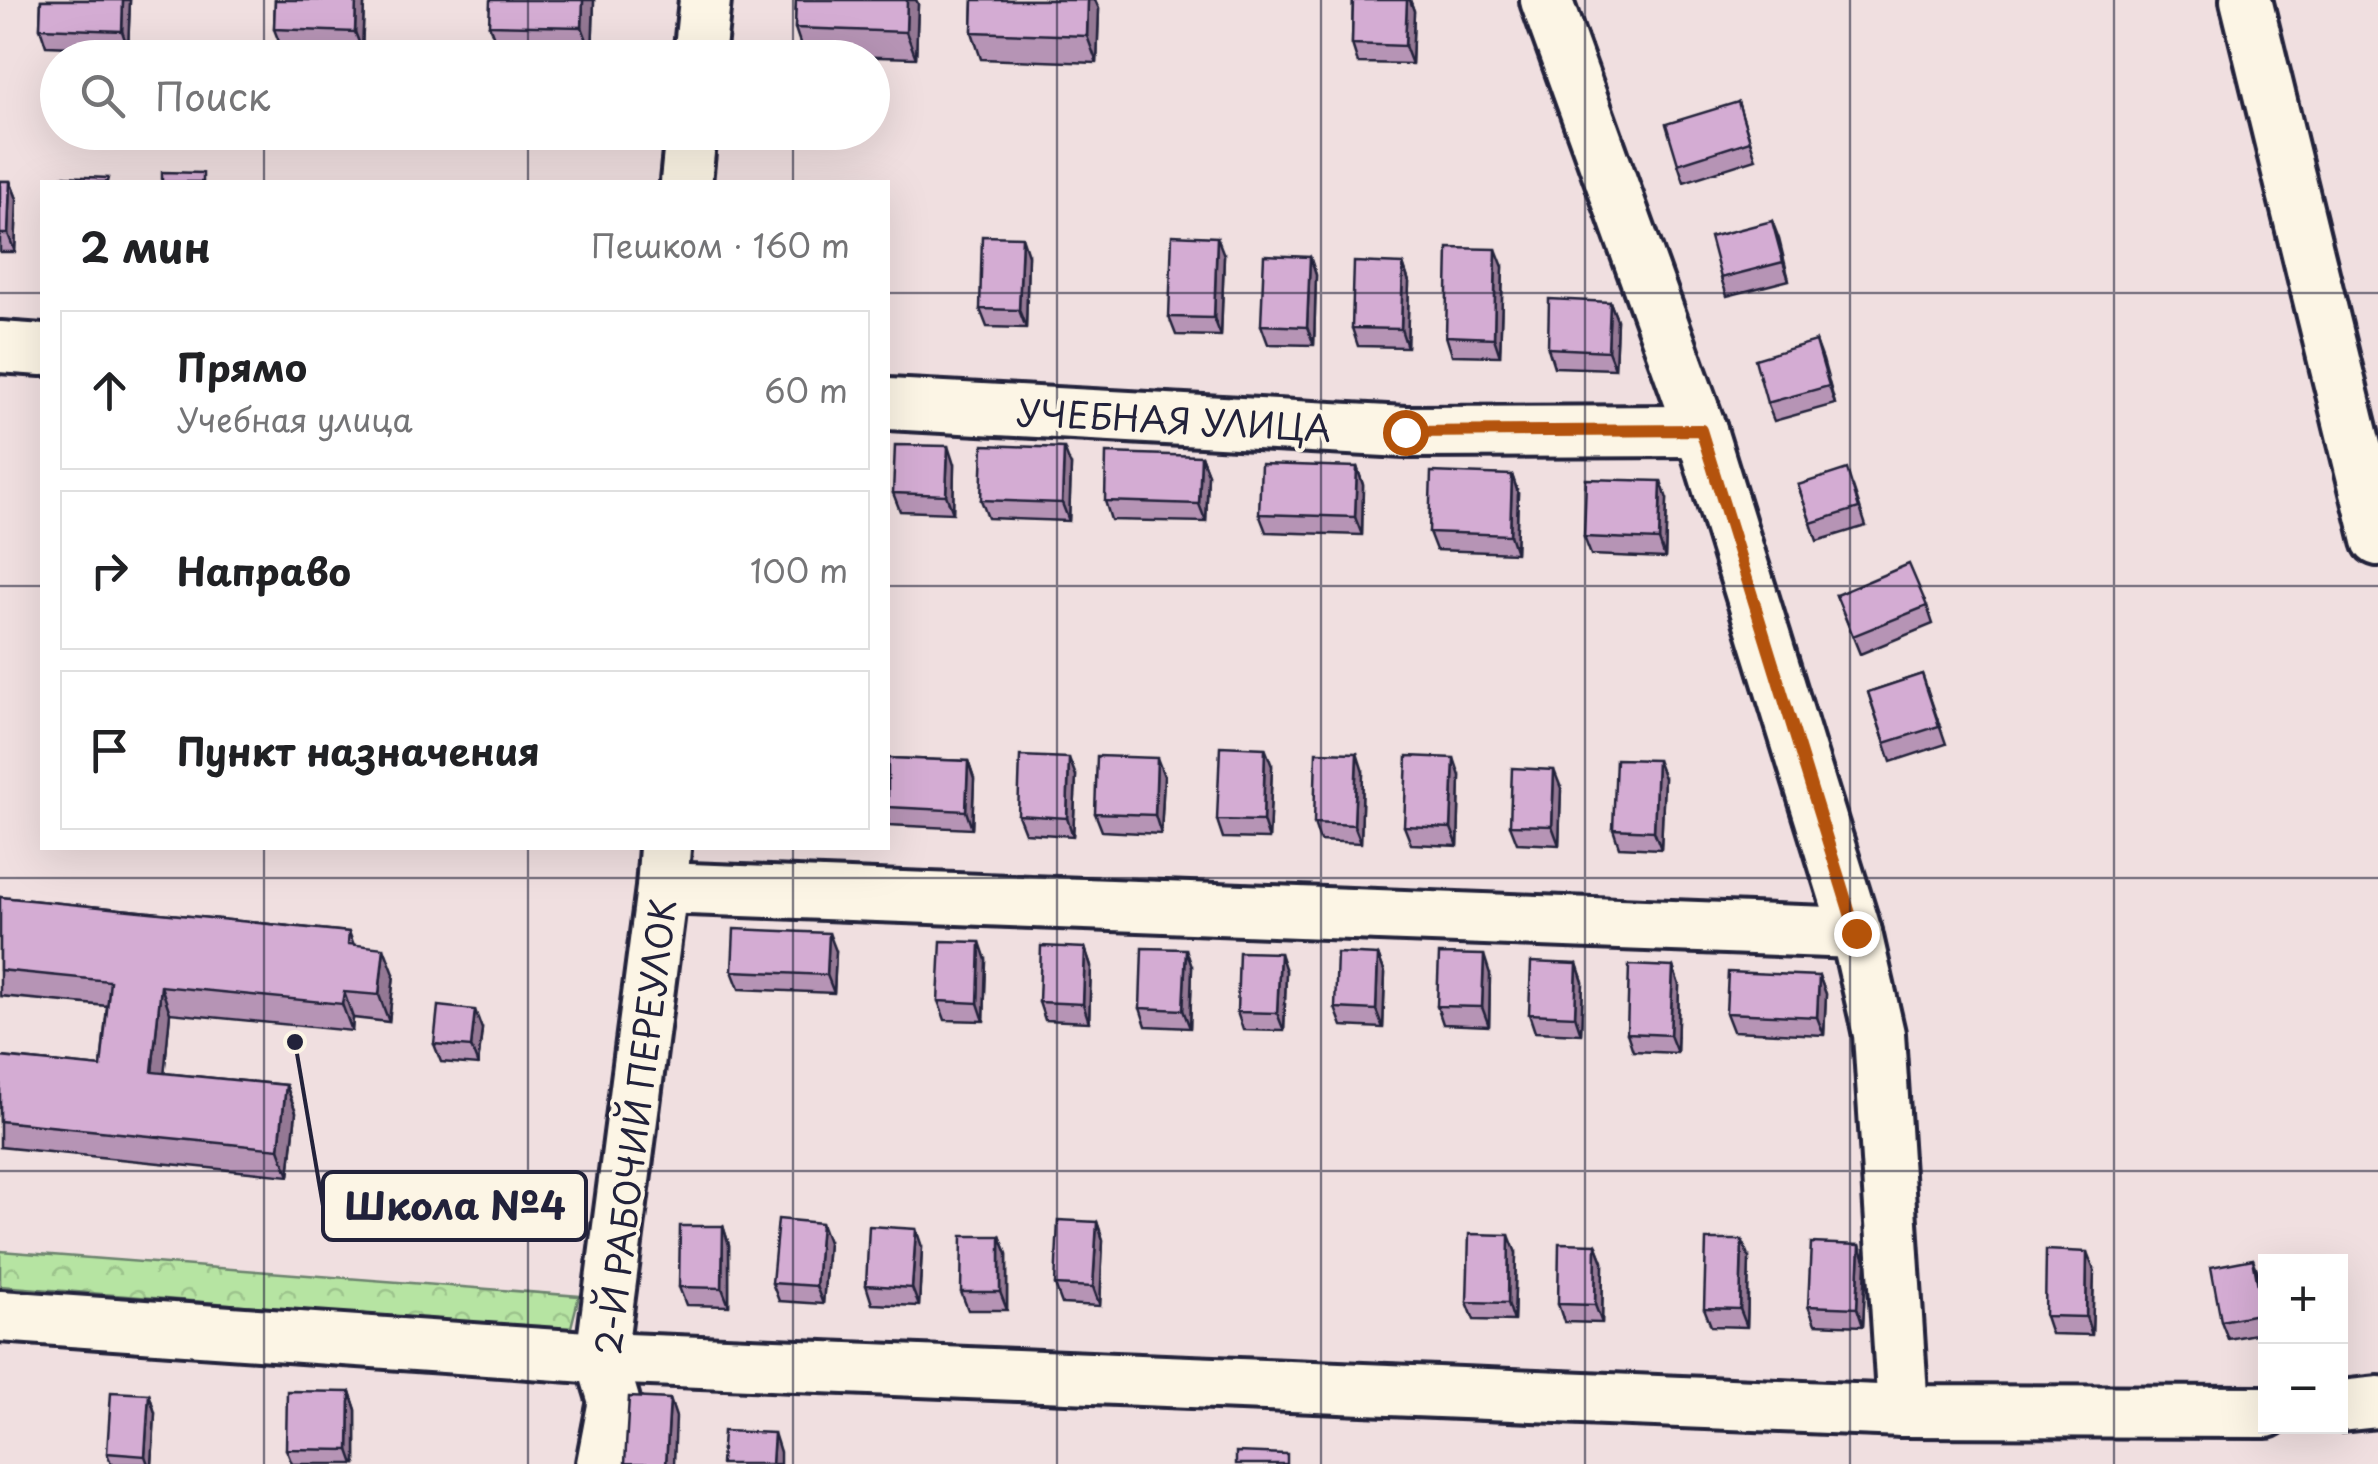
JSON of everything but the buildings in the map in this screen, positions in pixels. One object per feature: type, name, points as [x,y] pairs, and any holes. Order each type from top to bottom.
[{"type":"street","points":[[701,40],[705,0]]},
{"type":"street","points":[[1546,0],[1701,430],[1856,933],[1880,1034],[1903,1410]]},
{"type":"street","points":[[2246,0],[2378,540]]},
{"type":"street","points":[[686,180],[689,150]]},
{"type":"street","points":[[0,347],[40,350]]},
{"type":"street","name":"УЧЕБНАЯ УЛИЦА","points":[[890,404],[1405,432],[1701,430]]},
{"type":"street","points":[[664,868],[1856,933]]},
{"type":"street","name":"2-Й РАБОЧИЙ ПЕРЕУЛОК","points":[[602,1464],[614,1401],[601,1358],[664,868]]},
{"type":"street","points":[[0,1316],[601,1358],[1903,1410],[2258,1412]]},
{"type":"street","points":[[2348,1405],[2378,1402]]},
{"type":"green space","points":[[0,1251],[579,1296],[570,1331],[0,1286]]},
{"type":"place","name":"Школа №4","points":[[295,1042]]},
{"type":"route","points":[[1405,432],[1701,430],[1856,933]]}]
